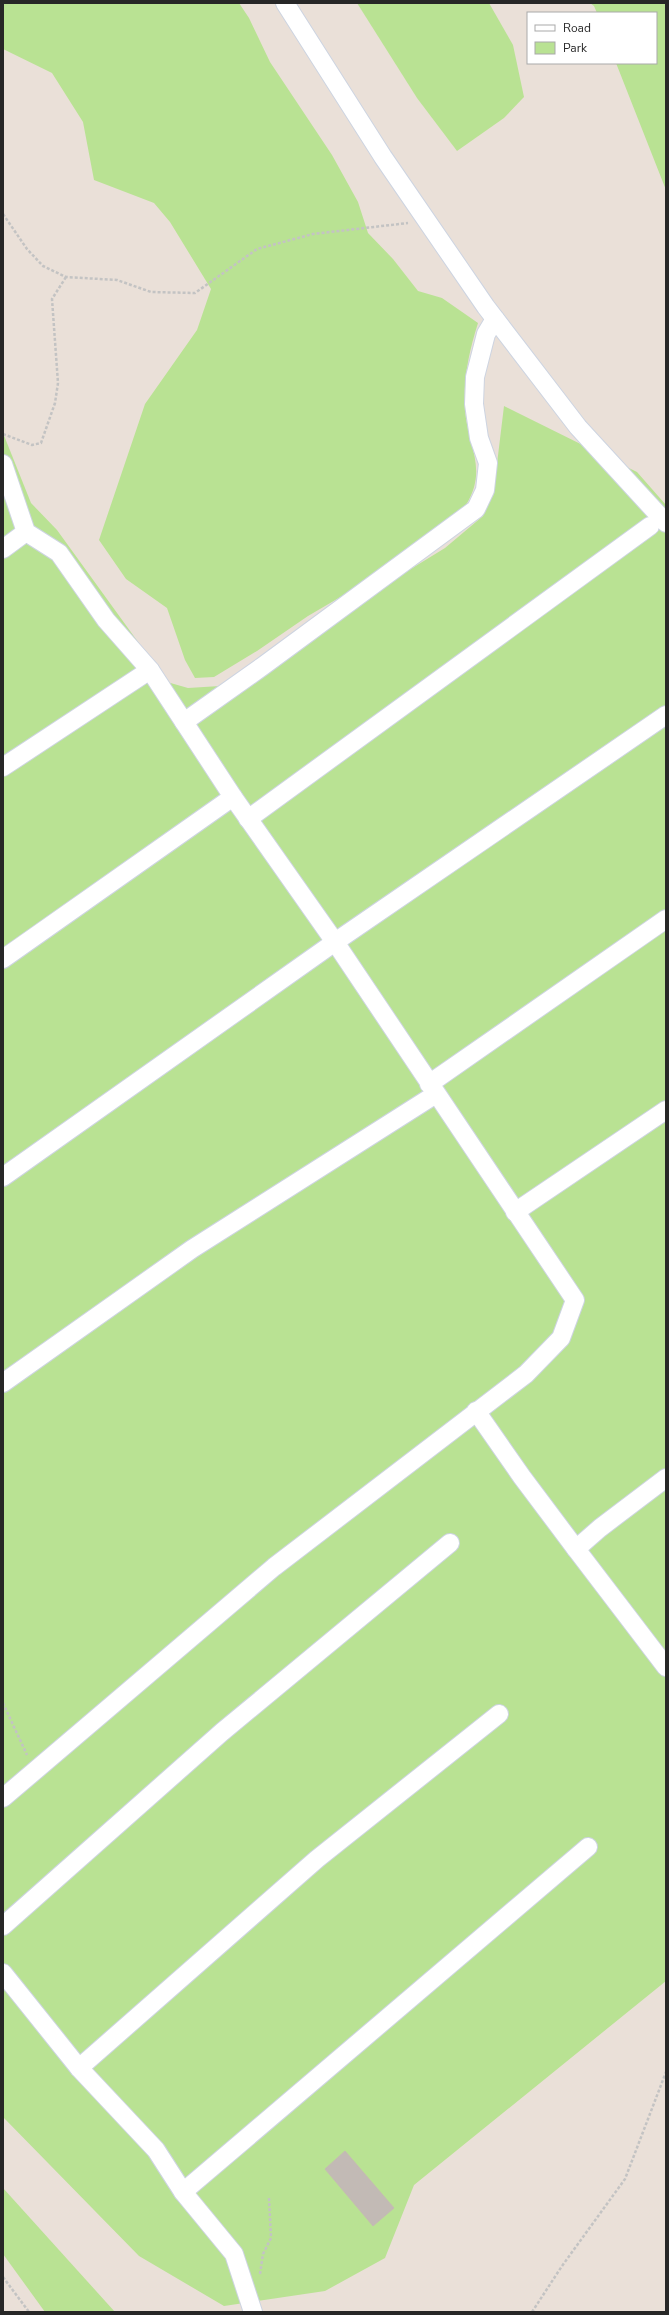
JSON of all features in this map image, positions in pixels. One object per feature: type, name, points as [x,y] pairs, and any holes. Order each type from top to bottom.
[{"type":"street","points":[[248,818],[658,525],[578,427],[495,319],[383,157],[285,3]]},
{"type":"street","points":[[184,722],[263,666],[476,509],[485,490],[488,463],[479,438],[474,404],[475,377],[486,334],[495,319]]},
{"type":"street","points":[[3,464],[26,532],[59,553],[106,620],[150,670],[233,798],[335,942],[432,1089],[575,1300],[561,1338],[526,1374],[274,1567],[3,1798]]},
{"type":"street","points":[[3,549],[26,532]]},
{"type":"street","points":[[3,767],[150,670]]},
{"type":"street","points":[[3,1177],[335,942],[666,715]]},
{"type":"street","points":[[3,959],[233,798]]},
{"type":"street","points":[[3,1383],[192,1249],[432,1089],[666,919]]},
{"type":"street","points":[[515,1212],[666,1110]]},
{"type":"street","points":[[476,1411],[522,1477],[666,1667]]},
{"type":"street","points":[[576,1549],[600,1528],[666,1478]]},
{"type":"street","points":[[3,1926],[222,1732],[450,1543]]},
{"type":"street","points":[[79,2068],[317,1859],[499,1714]]},
{"type":"street","points":[[183,2192],[588,1847]]},
{"type":"street","points":[[3,1973],[79,2068],[156,2150],[183,2192],[234,2254],[253,2312]]},
{"type":"path","points":[[3,214],[27,249],[44,266],[66,277],[117,280],[151,292],[195,293],[258,249],[313,234],[351,228],[428,222]]},
{"type":"path","points":[[3,434],[32,445],[41,443],[54,408],[58,383],[52,299],[66,277]]},
{"type":"path","points":[[3,1703],[34,1772]]},
{"type":"path","points":[[532,2312],[562,2266],[625,2179],[666,2072]]},
{"type":"path","points":[[259,2279],[263,2254],[271,2238],[270,2198]]},
{"type":"path","points":[[3,2277],[29,2312]]},
{"type":"green space","points":[[3,3],[239,3],[249,18],[270,62],[332,155],[358,202],[368,233],[393,259],[418,291],[442,298],[478,323],[469,355],[465,388],[465,410],[476,469],[476,480],[466,505],[361,585],[308,616],[257,651],[214,677],[195,678],[185,660],[167,608],[126,579],[99,540],[145,404],[197,330],[211,289],[170,222],[154,203],[94,180],[83,122],[52,73],[3,49]]},
{"type":"green space","points":[[357,3],[489,3],[513,45],[524,97],[504,118],[457,151],[417,98]]},
{"type":"green space","points":[[590,3],[666,3],[666,190],[616,64],[657,64],[657,12],[597,12],[594,6]]},
{"type":"green space","points":[[504,406],[637,472],[666,505],[666,1981],[414,2185],[385,2258],[325,2291],[224,2306],[139,2256],[3,2117],[3,433],[31,503],[57,530],[167,682],[188,688],[220,686],[445,548],[483,516],[496,472]]},
{"type":"green space","points":[[3,2188],[115,2312],[45,2312],[3,2254]]},
{"type":"building","points":[[345,2151],[394,2208],[373,2226],[325,2169]]}]
